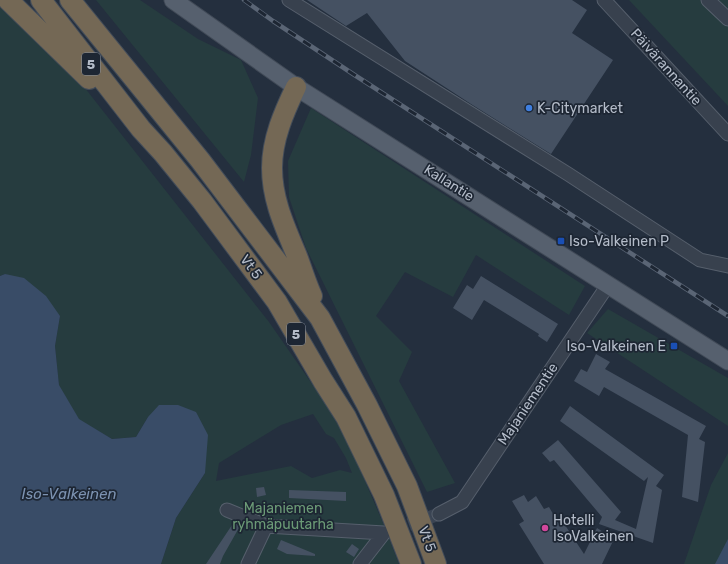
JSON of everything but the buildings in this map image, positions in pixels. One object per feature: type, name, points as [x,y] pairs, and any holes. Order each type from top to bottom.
[{"type":"highway","points":[[8,0],[141,129]]},
{"type":"highway","name":"Vt 5","points":[[41,0],[141,129],[163,153],[202,201],[277,302],[323,381],[346,417],[384,495],[411,564]]},
{"type":"highway","name":"Vt 5","points":[[70,0],[200,160],[320,318],[367,405],[407,486],[436,564]]},
{"type":"highway","points":[[296,87],[286,108],[278,132],[272,167],[273,185],[277,205],[320,318]]},
{"type":"main road","name":"Kallantie","points":[[173,0],[296,87],[728,361]]},
{"type":"street","points":[[289,0],[561,170],[700,260],[728,266]]},
{"type":"street","name":"Päivärannantie","points":[[604,0],[728,134]]},
{"type":"street","points":[[708,0],[728,19]]},
{"type":"street","name":"Majaniementie","points":[[439,514],[462,502],[608,284]]},
{"type":"street","points":[[227,510],[266,526],[384,533],[360,564]]},
{"type":"street","points":[[248,564],[266,526]]},
{"type":"green space","points":[[96,0],[140,0],[198,39],[241,60],[258,98],[251,155],[244,182]]},
{"type":"green space","points":[[629,0],[728,0],[728,106]]},
{"type":"green space","name":"Majaniemen ryhmäpuutarha","points":[[0,2],[70,69],[269,322],[328,407],[351,448],[399,564],[161,564],[176,518],[205,473],[148,417],[136,437],[112,439],[79,420],[59,386],[55,346],[60,316],[5,274],[0,276]],"holes":[[[313,414],[326,434],[334,438],[346,458],[352,473],[340,470],[312,478],[291,466],[216,481],[219,463],[281,425]]]},
{"type":"green space","points":[[311,108],[585,286],[569,315],[476,255],[453,297],[405,272],[376,316],[412,352],[399,381],[455,483],[427,492],[306,248],[289,197],[288,161]]},
{"type":"green space","points":[[608,309],[728,378],[728,426],[587,333]]},
{"type":"green space","points":[[728,453],[728,564],[684,564],[711,485]]},
{"type":"water","name":"Iso-Valkeinen","points":[[5,274],[24,278],[46,296],[60,316],[55,346],[59,385],[79,419],[112,439],[136,437],[148,417],[159,405],[178,405],[196,412],[208,435],[205,473],[176,518],[161,564],[0,564],[0,276]]},
{"type":"water","points":[[728,539],[728,564],[715,564]]},
{"type":"tunnel","points":[[391,531],[439,514]]},
{"type":"railway","points":[[244,0],[353,74],[728,316]]},
{"type":"place","name":"K-Citymarket","points":[[529,108]]},
{"type":"place","name":"Iso-Valkeinen P","points":[[561,241]]},
{"type":"place","name":"Iso-Valkeinen E","points":[[674,346]]},
{"type":"place","name":"Hotelli IsoValkeinen","points":[[545,528]]}]
